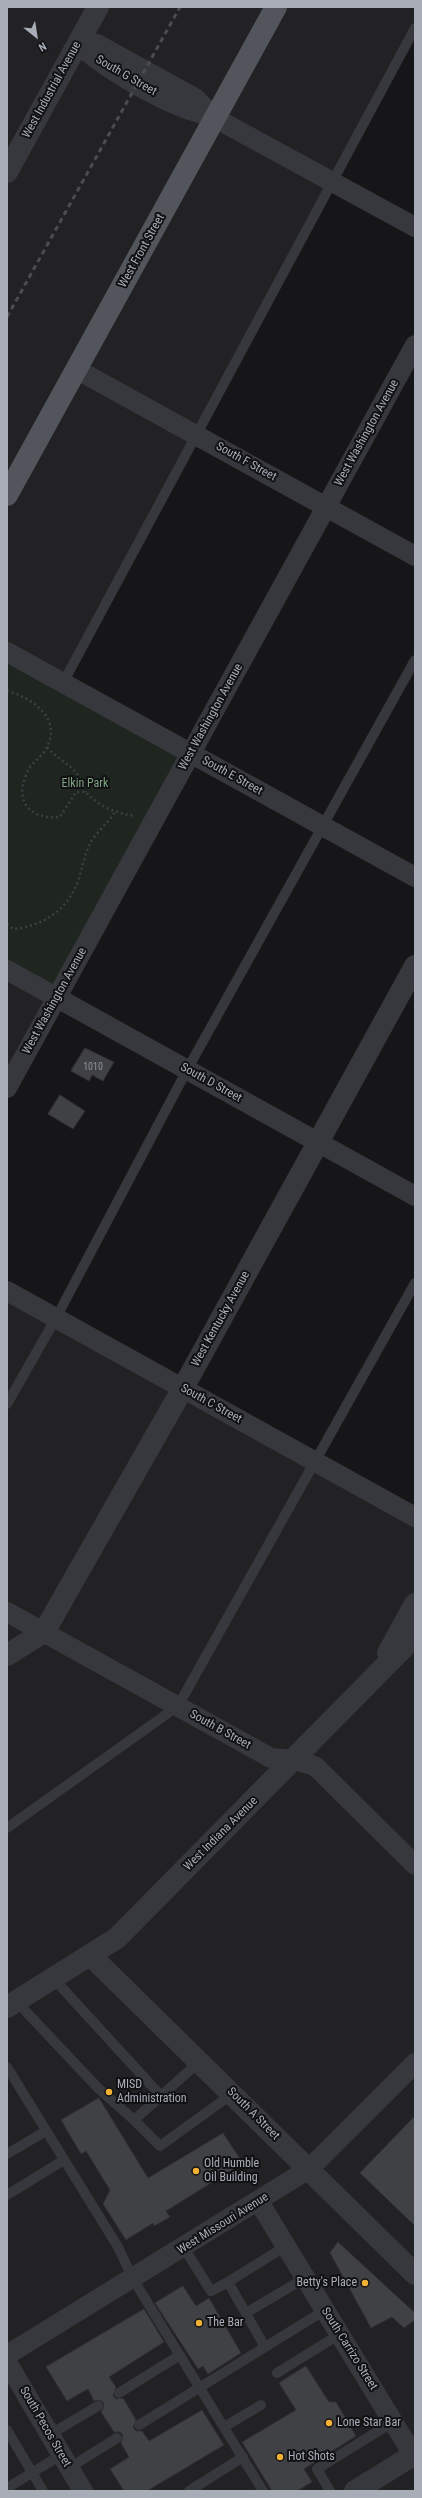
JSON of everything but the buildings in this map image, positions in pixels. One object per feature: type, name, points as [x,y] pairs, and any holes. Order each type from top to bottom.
[{"type":"main road","name":"West Front Street","points":[[7,495],[276,7]]},
{"type":"street","name":"West Industrial Avenue","points":[[7,172],[98,7]]},
{"type":"street","name":"South G Street","points":[[78,43],[97,44],[195,98],[215,118],[415,227]]},
{"type":"street","name":"West Washington Avenue","points":[[7,1088],[415,345]]},
{"type":"street","name":"South F Street","points":[[76,369],[415,556]]},
{"type":"street","name":"South E Street","points":[[7,652],[415,877]]},
{"type":"street","name":"West Kentucky Avenue","points":[[7,1655],[44,1632],[183,1388],[415,966]]},
{"type":"street","name":"South D Street","points":[[7,970],[415,1196]]},
{"type":"street","name":"South C Street","points":[[7,1291],[415,1517]]},
{"type":"street","points":[[375,1677],[415,1604]]},
{"type":"street","name":"South B Street","points":[[7,1612],[272,1758],[294,1760],[315,1766],[413,1858]]},
{"type":"street","name":"West Indiana Avenue","points":[[11,2004],[118,1938],[415,1636]]},
{"type":"street","name":"South A Street","points":[[90,1955],[415,2274]]},
{"type":"street","name":"West Missouri Avenue","points":[[7,2355],[259,2202],[309,2169],[415,2062]]},
{"type":"street","name":"South Carrizo Street","points":[[259,2202],[415,2456]]},
{"type":"street","name":"South Pecos Street","points":[[7,2362],[83,2491]]},
{"type":"street","points":[[355,2491],[415,2456]]},
{"type":"lane","points":[[63,683],[415,28]]},
{"type":"lane","points":[[7,1404],[56,1318],[187,1070],[415,660]]},
{"type":"lane","points":[[7,1828],[178,1706],[415,1283]]},
{"type":"lane","points":[[52,1978],[161,2096]]},
{"type":"lane","points":[[11,2004],[160,2146],[232,2094]]},
{"type":"lane","points":[[134,2120],[199,2062]]},
{"type":"lane","points":[[7,2067],[105,2226],[133,2279],[264,2491]]},
{"type":"lane","points":[[8,2153],[46,2131]]},
{"type":"lane","points":[[7,2196],[64,2160]]},
{"type":"lane","points":[[184,2248],[211,2291],[286,2246]]},
{"type":"lane","points":[[246,2313],[305,2278]]},
{"type":"lane","points":[[228,2282],[265,2347]]},
{"type":"lane","points":[[139,2425],[325,2310]]},
{"type":"lane","points":[[277,2373],[340,2334]]},
{"type":"lane","points":[[119,2393],[180,2355]]},
{"type":"lane","points":[[224,2427],[261,2405]]},
{"type":"lane","points":[[50,2435],[98,2406]]},
{"type":"lane","points":[[330,2491],[316,2469],[393,2422]]},
{"type":"lane","points":[[7,2430],[43,2491]]},
{"type":"lane","points":[[7,2488],[32,2473],[65,2462],[117,2438]]},
{"type":"lane","points":[[188,2491],[243,2457]]},
{"type":"path","points":[[7,691],[25,696],[44,710],[50,731],[47,747],[43,754],[31,764],[22,790],[24,803],[32,814],[43,817],[60,817],[76,792],[86,792]]},
{"type":"path","points":[[7,924],[13,929],[32,927],[46,920],[64,906],[76,884],[82,862],[91,841],[115,812],[92,799],[86,792],[78,772],[57,758],[47,747]]},
{"type":"path","points":[[134,823],[137,816]]},
{"type":"shaded area","points":[[7,7],[415,7],[415,36],[7,777]]},
{"type":"shaded area","points":[[7,971],[56,999],[7,1087]]},
{"type":"shaded area","points":[[7,1291],[415,1516],[415,2491],[7,2491]]},
{"type":"green space","name":"Elkin Park","points":[[7,652],[191,753],[57,998],[7,970]]},
{"type":"railway","points":[[7,317],[180,7]]},
{"type":"place","name":"MISD Administration","points":[[109,2092]]},
{"type":"place","name":"Old Humble Oil Building","points":[[196,2171]]},
{"type":"place","name":"Betty's Place","points":[[365,2283]]},
{"type":"place","name":"The Bar","points":[[199,2323]]},
{"type":"place","name":"Lone Star Bar","points":[[329,2423]]},
{"type":"place","name":"Hot Shots","points":[[280,2457]]}]
